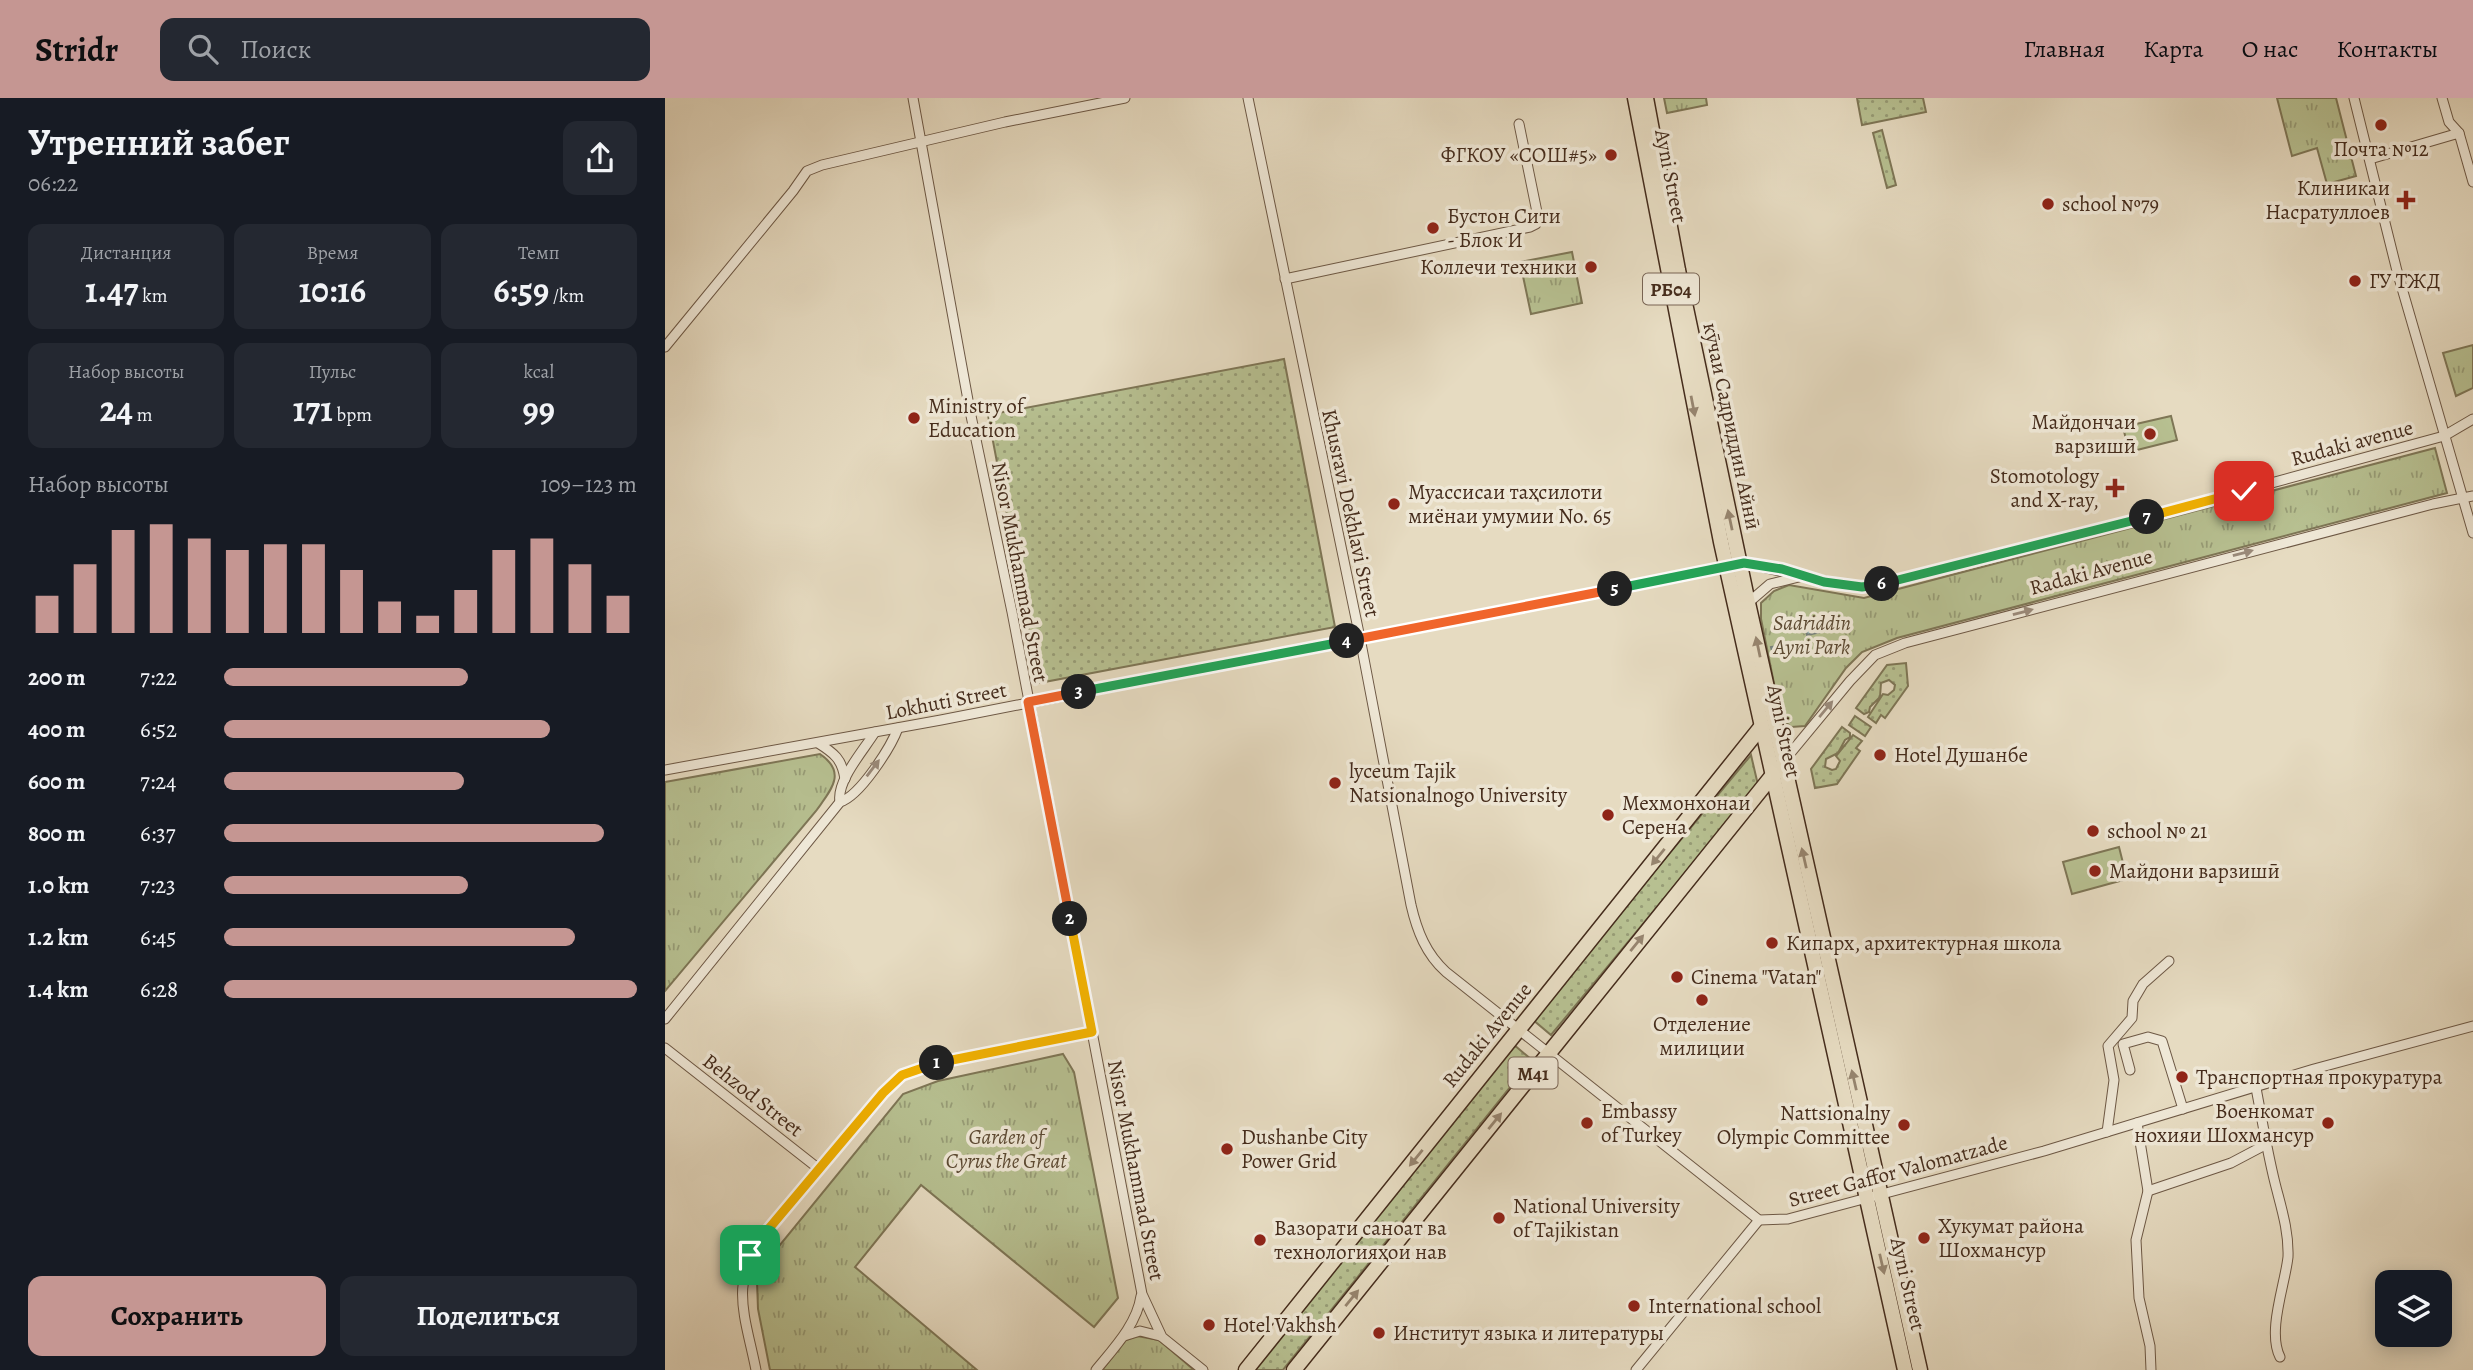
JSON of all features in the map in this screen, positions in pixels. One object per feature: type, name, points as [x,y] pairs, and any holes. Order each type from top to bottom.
[{"type":"highway","name":"Ayni Street","points":[[1635,98],[1734,565],[1738,614],[1761,727],[1820,961],[1873,1196],[1905,1370]]},
{"type":"highway","name":"кӯчаи Садриддин Айнӣ","points":[[1646,98],[1715,478]]},
{"type":"highway","points":[[1734,565],[1748,603],[1783,762]]},
{"type":"highway","name":"Rudaki Avenue","points":[[1246,1370],[1761,727]]},
{"type":"highway","name":"Ayni Street","points":[[1783,762],[1820,961]]},
{"type":"highway","name":"Radaki Avenue","points":[[1772,776],[1783,762]]},
{"type":"highway","name":"M41","points":[[1294,1370],[1772,776]]},
{"type":"highway","name":"Ayni Street","points":[[1873,1196],[1920,1370]]},
{"type":"street","name":"Nisor Mukhammad Street","points":[[913,98],[955,335],[1142,1294],[1162,1337],[1203,1370]]},
{"type":"street","points":[[665,347],[807,171],[822,165],[1032,116],[1125,98]]},
{"type":"street","name":"Khusravi Dekhlavi Street","points":[[1248,98],[1360,638],[1411,905],[1426,950],[1441,967],[1519,1028]]},
{"type":"street","points":[[2354,98],[2397,271],[2473,533]]},
{"type":"street","points":[[2442,98],[2449,122],[2459,133],[2473,182]]},
{"type":"street","points":[[1285,279],[1536,224],[1538,218],[1520,124]]},
{"type":"street","points":[[2370,159],[2459,133]]},
{"type":"street","points":[[2444,436],[2473,419]]},
{"type":"street","name":"Rudaki avenue","points":[[1734,565],[1756,564],[1800,577],[1862,587],[1887,583],[2062,540],[2444,436]]},
{"type":"street","name":"Radaki Avenue","points":[[1783,762],[1875,655],[1905,643],[2473,496]]},
{"type":"street","name":"Lokhuti Street","points":[[665,769],[898,728],[1734,565]]},
{"type":"street","points":[[1738,614],[1770,584],[1800,577]]},
{"type":"street","points":[[665,1019],[841,802],[852,796],[893,742],[898,728]]},
{"type":"street","points":[[841,802],[840,789],[875,732]]},
{"type":"street","points":[[818,743],[836,754],[843,765],[845,779]]},
{"type":"street","points":[[2107,1132],[2114,1080],[2108,1046],[2132,1017],[2133,1001],[2143,984],[2169,961]]},
{"type":"street","name":"Street Gaffor Valomatzade","points":[[1759,1220],[1788,1219],[1873,1196],[2107,1132],[2375,1052],[2473,1026]]},
{"type":"street","points":[[1519,1028],[1759,1220],[1636,1370]]},
{"type":"street","points":[[756,1370],[742,1296],[745,1267],[757,1244],[883,1093],[906,1073],[941,1062],[1092,1032]]},
{"type":"street","points":[[2130,1070],[2123,1044],[2148,1037],[2162,1041],[2183,1109]]},
{"type":"street","name":"Behzod Street","points":[[665,1048],[819,1170]]},
{"type":"street","points":[[2256,1087],[2275,1183],[2285,1218],[2288,1256],[2275,1335],[2276,1350],[2280,1357]]},
{"type":"street","points":[[2137,1123],[2148,1191],[2136,1240],[2139,1298],[2150,1346],[2151,1370]]},
{"type":"street","points":[[2148,1191],[2231,1163],[2267,1144]]},
{"type":"street","points":[[1096,1370],[1122,1338],[1138,1310],[1142,1294]]},
{"type":"street","points":[[1122,1338],[1140,1331],[1162,1337]]},
{"type":"green space","points":[[1664,98],[1706,98],[1707,105],[1667,113]]},
{"type":"green space","points":[[1857,98],[1923,98],[1926,112],[1862,125]]},
{"type":"green space","points":[[2277,98],[2336,98],[2356,176],[2327,184],[2317,148],[2292,156]]},
{"type":"green space","points":[[1882,130],[1896,185],[1887,188],[1873,133]]},
{"type":"green space","points":[[1572,252],[1582,303],[1531,314],[1520,262]]},
{"type":"green space","points":[[2473,345],[2473,388],[2456,396],[2443,353]]},
{"type":"green space","points":[[1284,359],[1335,627],[1039,683],[988,415]]},
{"type":"green space","name":"Майдончаи варзишӣ","points":[[2171,416],[2177,440],[2129,452],[2123,427]]},
{"type":"green space","name":"Sadriddin Ayni Park","points":[[2435,448],[2447,493],[1897,638],[1862,652],[1846,668],[1805,726],[1791,727],[1781,718],[1761,619],[1761,603],[1774,591],[1789,585],[1864,598]]},
{"type":"green space","points":[[1906,663],[1908,686],[1885,718],[1881,715],[1876,723],[1868,717],[1883,694],[1888,695],[1894,690],[1895,685],[1889,680],[1881,683],[1880,697],[1870,707],[1869,712],[1864,714],[1856,708],[1887,665]]},
{"type":"green space","points":[[1855,716],[1871,727],[1865,736],[1849,725]]},
{"type":"green space","points":[[1842,727],[1850,733],[1850,737],[1845,740],[1838,753],[1826,759],[1825,767],[1836,769],[1840,761],[1836,756],[1853,735],[1862,741],[1856,748],[1860,751],[1837,784],[1815,788],[1811,769]]},
{"type":"green space","points":[[820,754],[833,768],[835,775],[831,789],[816,811],[665,991],[665,782]]},
{"type":"green space","points":[[1751,755],[1758,785],[1551,1035],[1532,1019]]},
{"type":"green space","name":"Майдони варзишӣ","points":[[2119,847],[2127,879],[2072,894],[2063,862]]},
{"type":"green space","points":[[1513,1044],[1532,1060],[1283,1370],[1252,1370]]},
{"type":"green space","name":"Garden of Cyrus the Great","points":[[1063,1054],[1074,1072],[1118,1298],[1094,1327],[921,1185],[855,1267],[977,1370],[770,1370],[758,1309],[757,1281],[766,1262],[903,1094],[938,1081]]},
{"type":"green space","points":[[1137,1336],[1159,1340],[1194,1370],[1102,1370],[1126,1340]]},
{"type":"water","points":[[1828,622],[1830,630],[1807,635],[1805,627]]},
{"type":"water","points":[[1794,643],[1796,651],[1773,655],[1771,647]]},
{"type":"place","name":"Почта №12","points":[[2381,125]]},
{"type":"place","name":"ФГКОУ «СОШ#5»","points":[[1611,155]]},
{"type":"place","name":"Клиникаи Насратуллоев","points":[[2406,200]]},
{"type":"place","name":"school №79","points":[[2048,204]]},
{"type":"place","name":"Бустон Сити - Блок И","points":[[1433,228]]},
{"type":"place","name":"Коллечи техники","points":[[1591,267]]},
{"type":"place","name":"ГУ ТЖД","points":[[2355,281]]},
{"type":"place","name":"Ministry of Education","points":[[914,418]]},
{"type":"place","name":"Майдончаи варзишӣ","points":[[2150,434]]},
{"type":"place","name":"Stomotology and X-ray,","points":[[2115,488]]},
{"type":"place","name":"Муассисаи таҳсилоти миёнаи умумии No. 65","points":[[1394,504]]},
{"type":"place","name":"Hotel Душанбе","points":[[1880,755]]},
{"type":"place","name":"lyceum Tajik Natsionalnogo University","points":[[1335,783]]},
{"type":"place","name":"Мехмонхонаи Серена","points":[[1608,815]]},
{"type":"place","name":"school № 21","points":[[2093,831]]},
{"type":"place","name":"Майдони варзишӣ","points":[[2095,871]]},
{"type":"place","name":"Кипарх, архитектурная школа","points":[[1772,943]]},
{"type":"place","name":"Cinema \"Vatan\"","points":[[1677,977]]},
{"type":"place","name":"Отделение милиции","points":[[1702,1000]]},
{"type":"place","name":"Транспортная прокуратура","points":[[2182,1077]]},
{"type":"place","name":"Embassy of Turkey","points":[[1587,1123]]},
{"type":"place","name":"Военкомат нохияи Шохмансур","points":[[2328,1123]]},
{"type":"place","name":"Nattsionalny Olympic Committee","points":[[1904,1125]]},
{"type":"place","name":"Dushanbe City Power Grid","points":[[1227,1149]]},
{"type":"place","name":"National University of Tajikistan","points":[[1499,1218]]},
{"type":"place","name":"Хукумат района Шохмансур","points":[[1924,1238]]},
{"type":"place","name":"Вазорати саноат ва технологияҳои нав","points":[[1260,1240]]},
{"type":"place","name":"International school","points":[[1634,1306]]},
{"type":"place","name":"Hotel Vakhsh","points":[[1209,1325]]},
{"type":"place","name":"Институт языка и литературы","points":[[1379,1333]]},
{"type":"route","points":[[750,1255],[872,1105],[898,1078],[941,1062],[1092,1032],[1028,702],[1744,563],[1782,569],[1800,577],[1824,582],[1862,587],[1887,583],[2244,491]]}]
